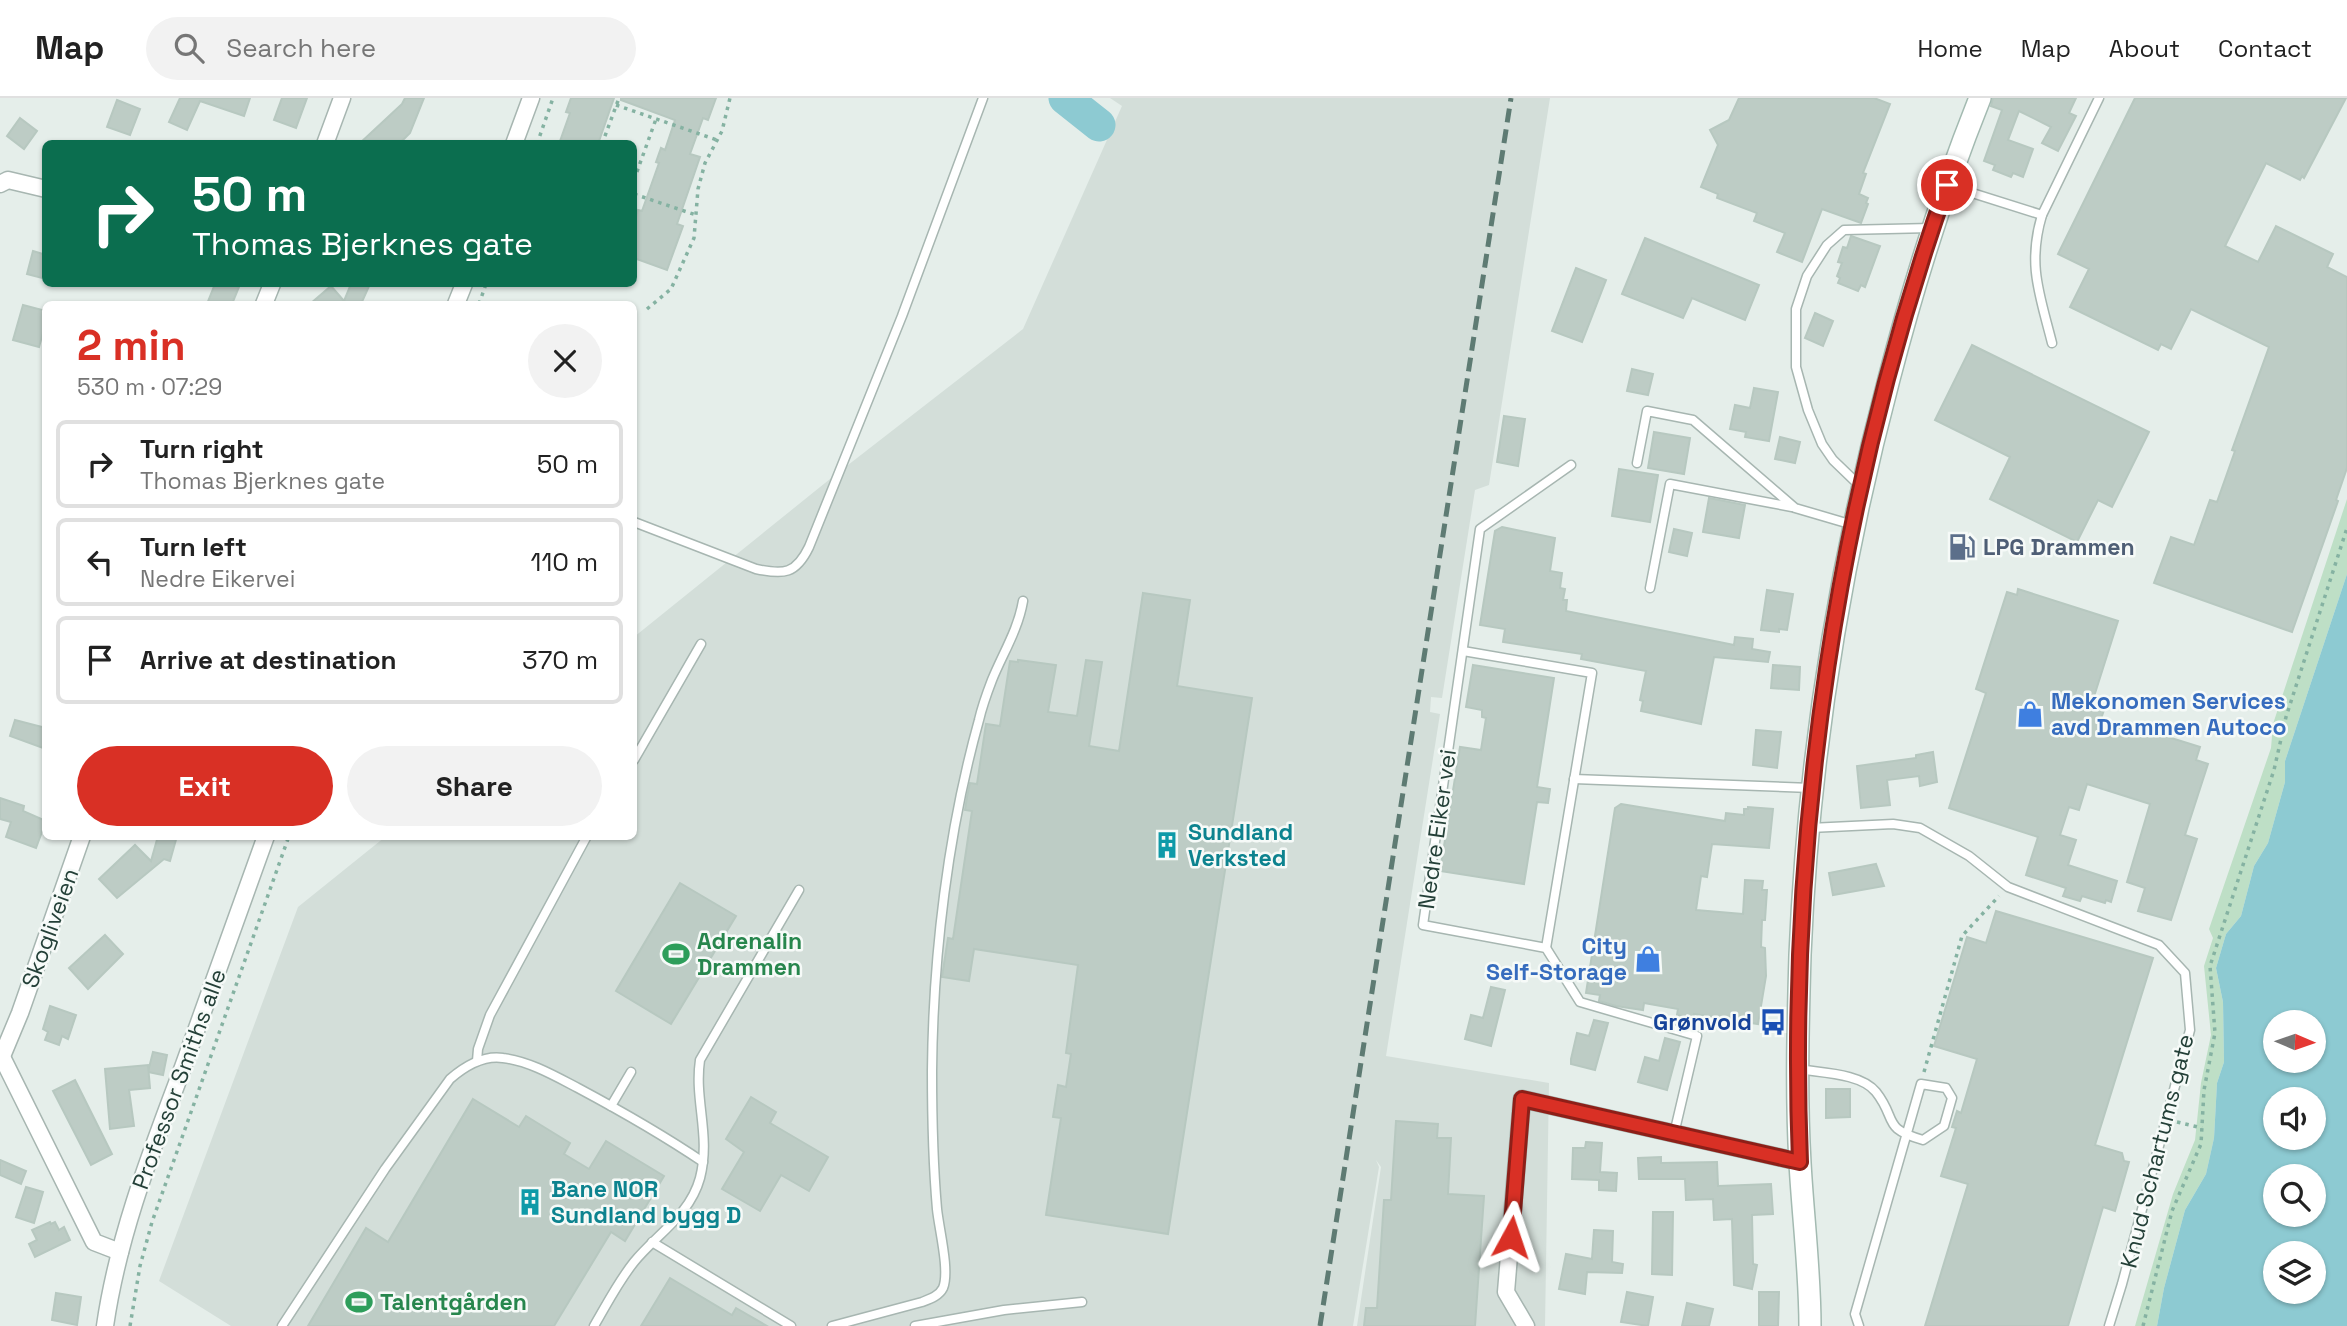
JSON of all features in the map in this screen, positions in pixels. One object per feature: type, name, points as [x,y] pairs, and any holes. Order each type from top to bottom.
[{"type":"main road","points":[[1810,1326],[1800,1162],[1798,1069],[1800,957],[1811,788],[1837,609],[1861,487],[1911,294],[1947,185],[1980,98]]},
{"type":"street","points":[[326,140],[342,98]]},
{"type":"street","points":[[515,140],[531,98]]},
{"type":"street","points":[[0,184],[8,180],[42,188]]},
{"type":"street","name":"Skogliveien","points":[[81,840],[1,1059],[94,1242],[120,1252]]},
{"type":"street","name":"Professor Smiths alle","points":[[105,1326],[120,1252],[151,1153],[265,840]]},
{"type":"street","points":[[1524,1326],[1506,1292],[1522,1099],[1800,1162]]},
{"type":"lane","points":[[637,523],[757,569],[786,572],[797,567],[809,547],[902,316],[983,98]]},
{"type":"lane","points":[[2052,343],[2035,275],[2033,253],[2042,215],[2099,98]]},
{"type":"lane","points":[[1947,185],[2042,215]]},
{"type":"lane","points":[[1861,487],[1833,460],[1822,444],[1808,410],[1796,367],[1796,309],[1807,276],[1827,245],[1844,230],[1932,228]]},
{"type":"lane","points":[[1637,463],[1647,411],[1693,421],[1795,508]]},
{"type":"lane","name":"Nedre Eiker vei","points":[[1546,948],[1423,925],[1480,529],[1571,465]]},
{"type":"lane","points":[[1650,588],[1670,484],[1795,508],[1853,525]]},
{"type":"lane","points":[[832,1326],[922,1302],[934,1297],[942,1289],[945,1277],[932,1127],[933,1011],[939,938],[961,797],[979,719],[992,680],[1015,631],[1023,601]]},
{"type":"lane","points":[[637,755],[701,644]]},
{"type":"lane","points":[[1463,651],[1592,673],[1546,948],[1580,1002],[1698,1036],[1674,1134]]},
{"type":"lane","points":[[1574,779],[1811,788]]},
{"type":"lane","name":"Knud Schartums gate","points":[[1807,828],[1893,824],[1920,828],[1969,856],[2008,887],[2159,945],[2185,973],[2190,1030],[2109,1326]]},
{"type":"lane","points":[[477,1061],[478,1049],[490,1015],[585,840]]},
{"type":"lane","points":[[594,1326],[616,1288],[690,1200],[699,1180],[705,1142],[698,1076],[699,1060],[799,890]]},
{"type":"lane","points":[[282,1326],[385,1169],[450,1079],[477,1061],[501,1057],[554,1076],[611,1106],[703,1163]]},
{"type":"lane","points":[[1798,1069],[1857,1079],[1875,1091],[1896,1130],[1906,1135],[1923,1140],[1944,1126],[1952,1098],[1946,1088],[1920,1084],[1906,1135],[1855,1314],[1859,1326]]},
{"type":"lane","points":[[611,1106],[631,1072]]},
{"type":"lane","points":[[652,1242],[791,1326]]},
{"type":"lane","points":[[915,1326],[1004,1310],[1082,1302]]},
{"type":"path","points":[[538,140],[553,98]]},
{"type":"path","points":[[603,140],[619,98]]},
{"type":"path","points":[[648,309],[671,289],[694,238],[698,189],[705,163],[722,131],[730,98]]},
{"type":"path","points":[[616,105],[717,140]]},
{"type":"path","points":[[637,172],[656,119]]},
{"type":"path","points":[[637,195],[696,215]]},
{"type":"path","points":[[2143,1326],[2172,1212],[2201,1144],[2204,1090],[2215,1033],[2210,966],[2274,770],[2286,717],[2347,528]]},
{"type":"path","points":[[130,1326],[140,1266],[152,1222],[288,840]]},
{"type":"path","points":[[1920,1084],[1962,936],[2008,887]]},
{"type":"path","points":[[2166,1119],[2202,1128]]},
{"type":"shaded area","points":[[1110,98],[1550,98],[1489,485],[1475,490],[1442,698],[1431,697],[1430,712],[1440,714],[1386,1056],[1549,1083],[1545,1326],[1357,1326],[1381,1167],[1376,1160],[1379,1167],[1353,1326],[231,1326],[159,1281],[298,907],[381,840],[637,840],[637,635],[830,479],[1023,329],[1122,106]]},
{"type":"green space","points":[[2347,499],[2347,574],[2285,761],[2285,782],[2268,843],[2254,866],[2241,916],[2226,934],[2216,968],[2223,1002],[2224,1062],[2217,1083],[2214,1138],[2206,1174],[2185,1210],[2164,1288],[2157,1326],[2135,1326],[2173,1194],[2195,1140],[2201,1083],[2211,1035],[2204,966],[2213,938],[2209,929],[2271,748],[2273,724]]},
{"type":"water","points":[[2347,574],[2347,1326],[2157,1326],[2164,1288],[2185,1210],[2206,1174],[2214,1138],[2217,1083],[2224,1062],[2223,1002],[2216,968],[2226,934],[2241,916],[2254,866],[2268,843],[2285,782],[2285,761]]},
{"type":"building","points":[[180,98],[250,98],[244,116],[200,101],[187,130],[169,122]]},
{"type":"building","points":[[282,98],[307,98],[296,128],[274,120]]},
{"type":"building","points":[[405,98],[424,98],[410,133],[403,140],[363,140]]},
{"type":"building","points":[[571,98],[614,98],[599,140],[560,140],[570,113],[566,112]]},
{"type":"building","points":[[716,98],[708,120],[703,118],[690,154],[700,157],[677,224],[683,226],[667,270],[637,259],[637,213],[638,210],[642,211],[659,163],[656,162],[661,148],[665,150],[675,120],[621,100]]},
{"type":"building","points":[[1739,98],[1874,98],[1890,104],[1863,173],[1866,174],[1859,194],[1868,198],[1868,204],[1861,223],[1822,209],[1802,262],[1777,252],[1785,233],[1754,221],[1757,213],[1717,198],[1718,194],[1701,187],[1718,145],[1710,130],[1729,120]]},
{"type":"building","points":[[1993,98],[2076,98],[2069,113],[2076,116],[2058,151],[2042,143],[2051,127],[2019,111],[2008,140],[2033,149],[2023,177],[2013,173],[2011,177],[1993,170],[1995,165],[1984,161],[2002,110],[1991,106]]},
{"type":"building","points":[[2135,98],[2346,98],[2304,178],[2302,176],[2300,180],[2266,163],[2225,246],[2258,262],[2276,226],[2333,254],[2327,267],[2347,277],[2347,468],[2292,632],[2154,583],[2171,537],[2194,545],[2210,500],[2217,502],[2235,451],[2232,450],[2269,347],[2191,309],[2171,349],[2161,344],[2158,350],[2070,307],[2089,269],[2058,254]]},
{"type":"building","points":[[117,100],[140,109],[130,135],[107,127]]},
{"type":"building","points":[[20,118],[37,131],[24,149],[7,136]]},
{"type":"building","points":[[1851,236],[1880,246],[1865,287],[1861,285],[1858,291],[1838,283],[1840,278],[1837,276],[1842,263],[1838,262],[1843,247],[1847,248]]},
{"type":"building","points":[[1645,238],[1759,285],[1745,320],[1692,298],[1683,318],[1622,294]]},
{"type":"building","points":[[33,251],[42,254],[42,278],[27,274]]},
{"type":"building","points":[[1576,268],[1606,280],[1582,342],[1552,331]]},
{"type":"building","points":[[214,287],[239,287],[233,301],[208,301]]},
{"type":"building","points":[[330,287],[344,301],[314,301]]},
{"type":"building","points":[[350,287],[369,287],[362,301],[344,301]]},
{"type":"building","points":[[23,305],[42,310],[42,336],[39,347],[13,340]]},
{"type":"building","points":[[1815,313],[1833,321],[1823,346],[1805,338]]},
{"type":"building","points":[[1972,345],[2149,432],[2112,507],[2098,500],[2077,542],[1990,499],[2010,457],[1935,420]]},
{"type":"building","points":[[1632,369],[1653,374],[1648,395],[1627,391]]},
{"type":"building","points":[[1754,388],[1778,392],[1769,441],[1745,437],[1746,432],[1730,429],[1735,405],[1750,408]]},
{"type":"building","points":[[1504,416],[1525,419],[1518,466],[1497,462]]},
{"type":"building","points":[[1654,432],[1690,438],[1684,474],[1648,468]]},
{"type":"building","points":[[1780,437],[1800,442],[1795,463],[1775,459]]},
{"type":"building","points":[[1619,469],[1658,475],[1650,522],[1612,516]]},
{"type":"building","points":[[1709,498],[1745,505],[1739,538],[1703,532]]},
{"type":"building","points":[[1502,527],[1555,538],[1550,571],[1562,573],[1560,588],[1565,589],[1563,600],[1567,600],[1566,611],[1734,645],[1735,637],[1753,639],[1752,649],[1770,652],[1768,662],[1714,657],[1701,724],[1641,711],[1643,701],[1640,700],[1646,671],[1581,659],[1582,654],[1503,642],[1505,629],[1480,625],[1495,531]]},
{"type":"building","points":[[1674,529],[1692,533],[1687,556],[1669,552]]},
{"type":"building","points":[[2018,589],[2118,621],[2091,706],[2104,710],[2101,719],[2200,747],[2196,760],[2208,764],[2185,835],[2197,839],[2171,920],[2138,911],[2145,888],[2127,882],[2150,804],[2087,784],[2079,810],[2069,807],[2060,835],[2076,840],[2068,865],[2117,881],[2111,902],[2106,900],[2105,903],[2082,896],[2080,901],[2063,896],[2066,888],[2026,875],[2038,837],[1949,808],[1986,693],[1976,689],[2007,592],[2017,595]]},
{"type":"building","points":[[1767,590],[1793,594],[1787,630],[1761,630]]},
{"type":"building","name":"Sundland Verksted","points":[[1143,593],[1190,600],[1177,686],[1252,698],[1168,1234],[1046,1215],[1061,1118],[1053,1117],[1058,1085],[1066,1087],[1071,1054],[1066,1053],[1078,965],[974,949],[969,981],[942,977],[948,938],[953,939],[972,811],[965,810],[970,783],[977,784],[986,724],[1000,726],[1010,661],[1056,665],[1048,712],[1077,716],[1086,660],[1102,662],[1089,746],[1119,751]]},
{"type":"building","points":[[1473,665],[1554,678],[1537,787],[1550,789],[1548,803],[1537,802],[1524,884],[1440,871],[1460,747],[1481,750],[1486,718],[1482,717],[1482,710],[1466,707]]},
{"type":"building","points":[[1773,665],[1800,667],[1799,690],[1771,688]]},
{"type":"building","points":[[15,720],[42,727],[42,748],[10,736]]},
{"type":"building","points":[[1756,730],[1781,732],[1777,768],[1753,765]]},
{"type":"building","points":[[1933,752],[1937,782],[1920,786],[1919,776],[1887,780],[1890,805],[1861,808],[1857,766],[1916,758],[1916,755]]},
{"type":"building","points":[[0,798],[24,806],[23,811],[42,819],[42,832],[36,848],[6,837],[11,822],[0,819]]},
{"type":"building","points":[[1621,804],[1725,821],[1726,813],[1744,815],[1744,809],[1748,807],[1773,809],[1769,848],[1712,844],[1707,877],[1701,876],[1696,910],[1743,914],[1745,880],[1763,881],[1762,890],[1767,890],[1761,947],[1765,948],[1766,976],[1758,1024],[1694,1014],[1693,1018],[1677,1015],[1678,1009],[1644,1003],[1643,1010],[1616,1006],[1599,1001],[1600,995],[1586,993],[1615,808]]},
{"type":"building","points":[[157,840],[176,840],[170,861],[164,859],[117,898],[99,879],[135,845],[151,861]]},
{"type":"building","points":[[1876,864],[1884,886],[1833,895],[1829,873]]},
{"type":"building","name":"Adrenalin Drammen","points":[[680,883],[736,916],[671,1024],[616,991]]},
{"type":"building","points":[[1996,911],[2153,958],[2095,1145],[2122,1153],[2124,1161],[2129,1162],[2115,1211],[2103,1207],[2068,1326],[1925,1326],[1968,1184],[1941,1176],[1956,1128],[1952,1127],[1957,1111],[1961,1113],[1977,1059],[1934,1046],[1967,937],[1986,943]]},
{"type":"building","points":[[105,935],[123,954],[88,989],[69,968]]},
{"type":"building","points":[[1491,987],[1505,990],[1491,1046],[1465,1039],[1471,1015],[1483,1018]]},
{"type":"building","points":[[50,1006],[76,1015],[68,1039],[62,1036],[59,1045],[45,1040],[48,1032],[43,1029]]},
{"type":"building","points":[[1594,1020],[1608,1023],[1595,1070],[1571,1064],[1577,1033],[1589,1036]]},
{"type":"building","points":[[1665,1038],[1680,1042],[1667,1090],[1638,1082],[1645,1057],[1659,1061]]},
{"type":"building","points":[[153,1052],[167,1055],[163,1075],[148,1072]]},
{"type":"building","points":[[148,1065],[150,1088],[129,1090],[134,1126],[110,1129],[105,1069]]},
{"type":"building","points":[[75,1080],[112,1154],[91,1165],[53,1091]]},
{"type":"building","points":[[1826,1089],[1850,1089],[1850,1117],[1826,1118]]},
{"type":"building","points":[[751,1097],[776,1112],[770,1123],[828,1157],[809,1191],[781,1175],[760,1211],[722,1189],[744,1152],[726,1139]]},
{"type":"building","name":"Bane NOR Sundland bygg D","points":[[473,1099],[519,1127],[526,1116],[570,1143],[564,1154],[589,1169],[606,1141],[664,1176],[625,1241],[611,1232],[554,1326],[308,1326],[366,1228],[388,1242]]},
{"type":"building","points":[[1396,1121],[1438,1124],[1437,1138],[1451,1138],[1448,1194],[1484,1196],[1475,1326],[1364,1326],[1366,1308],[1377,1308],[1384,1200],[1391,1200]]},
{"type":"building","points":[[1586,1142],[1602,1143],[1600,1172],[1617,1173],[1616,1191],[1599,1190],[1599,1180],[1572,1179],[1573,1148],[1585,1148]]},
{"type":"building","points":[[1661,1157],[1661,1163],[1717,1162],[1718,1186],[1771,1184],[1773,1214],[1752,1215],[1753,1264],[1757,1265],[1752,1289],[1734,1285],[1732,1219],[1714,1220],[1713,1199],[1686,1200],[1685,1179],[1639,1179],[1638,1158]]},
{"type":"building","points":[[0,1160],[26,1171],[21,1184],[0,1175]]},
{"type":"building","points":[[26,1187],[43,1192],[34,1223],[16,1217]]},
{"type":"building","points":[[1653,1212],[1673,1212],[1672,1275],[1652,1274]]},
{"type":"building","points":[[55,1222],[59,1230],[64,1227],[70,1240],[35,1257],[29,1244],[37,1240],[32,1230]]},
{"type":"building","points":[[1594,1230],[1613,1231],[1612,1262],[1623,1264],[1622,1273],[1587,1272],[1585,1294],[1559,1289],[1566,1254],[1592,1259]]},
{"type":"building","points":[[670,1278],[732,1315],[736,1308],[767,1326],[641,1326]]},
{"type":"building","points":[[1627,1292],[1653,1297],[1648,1326],[1621,1322]]},
{"type":"building","points":[[1759,1292],[1779,1292],[1778,1326],[1759,1326]]},
{"type":"building","points":[[56,1293],[81,1297],[77,1325],[52,1320]]},
{"type":"building","points":[[1687,1303],[1713,1309],[1709,1326],[1682,1326]]},
{"type":"waterway","points":[[1065,98],[1099,125]]},
{"type":"railway","points":[[1320,1326],[1511,98]]},
{"type":"place","name":"LPG Drammen","points":[[1962,547]]},
{"type":"place","name":"Mekonomen Services avd Drammen Autoco","points":[[2030,714]]},
{"type":"place","name":"Sundland Verksted","points":[[1167,845]]},
{"type":"place","name":"Adrenalin Drammen","points":[[676,954]]},
{"type":"place","name":"City Self-Storage","points":[[1648,959]]},
{"type":"place","name":"Grønvold","points":[[1773,1022]]},
{"type":"place","name":"Bane NOR Sundland bygg D","points":[[530,1202]]},
{"type":"place","name":"Talentgården","points":[[359,1302]]},
{"type":"route","points":[[1511,1237],[1522,1099],[1800,1162],[1800,957],[1807,828],[1837,609],[1869,454],[1911,294],[1947,185]]}]
